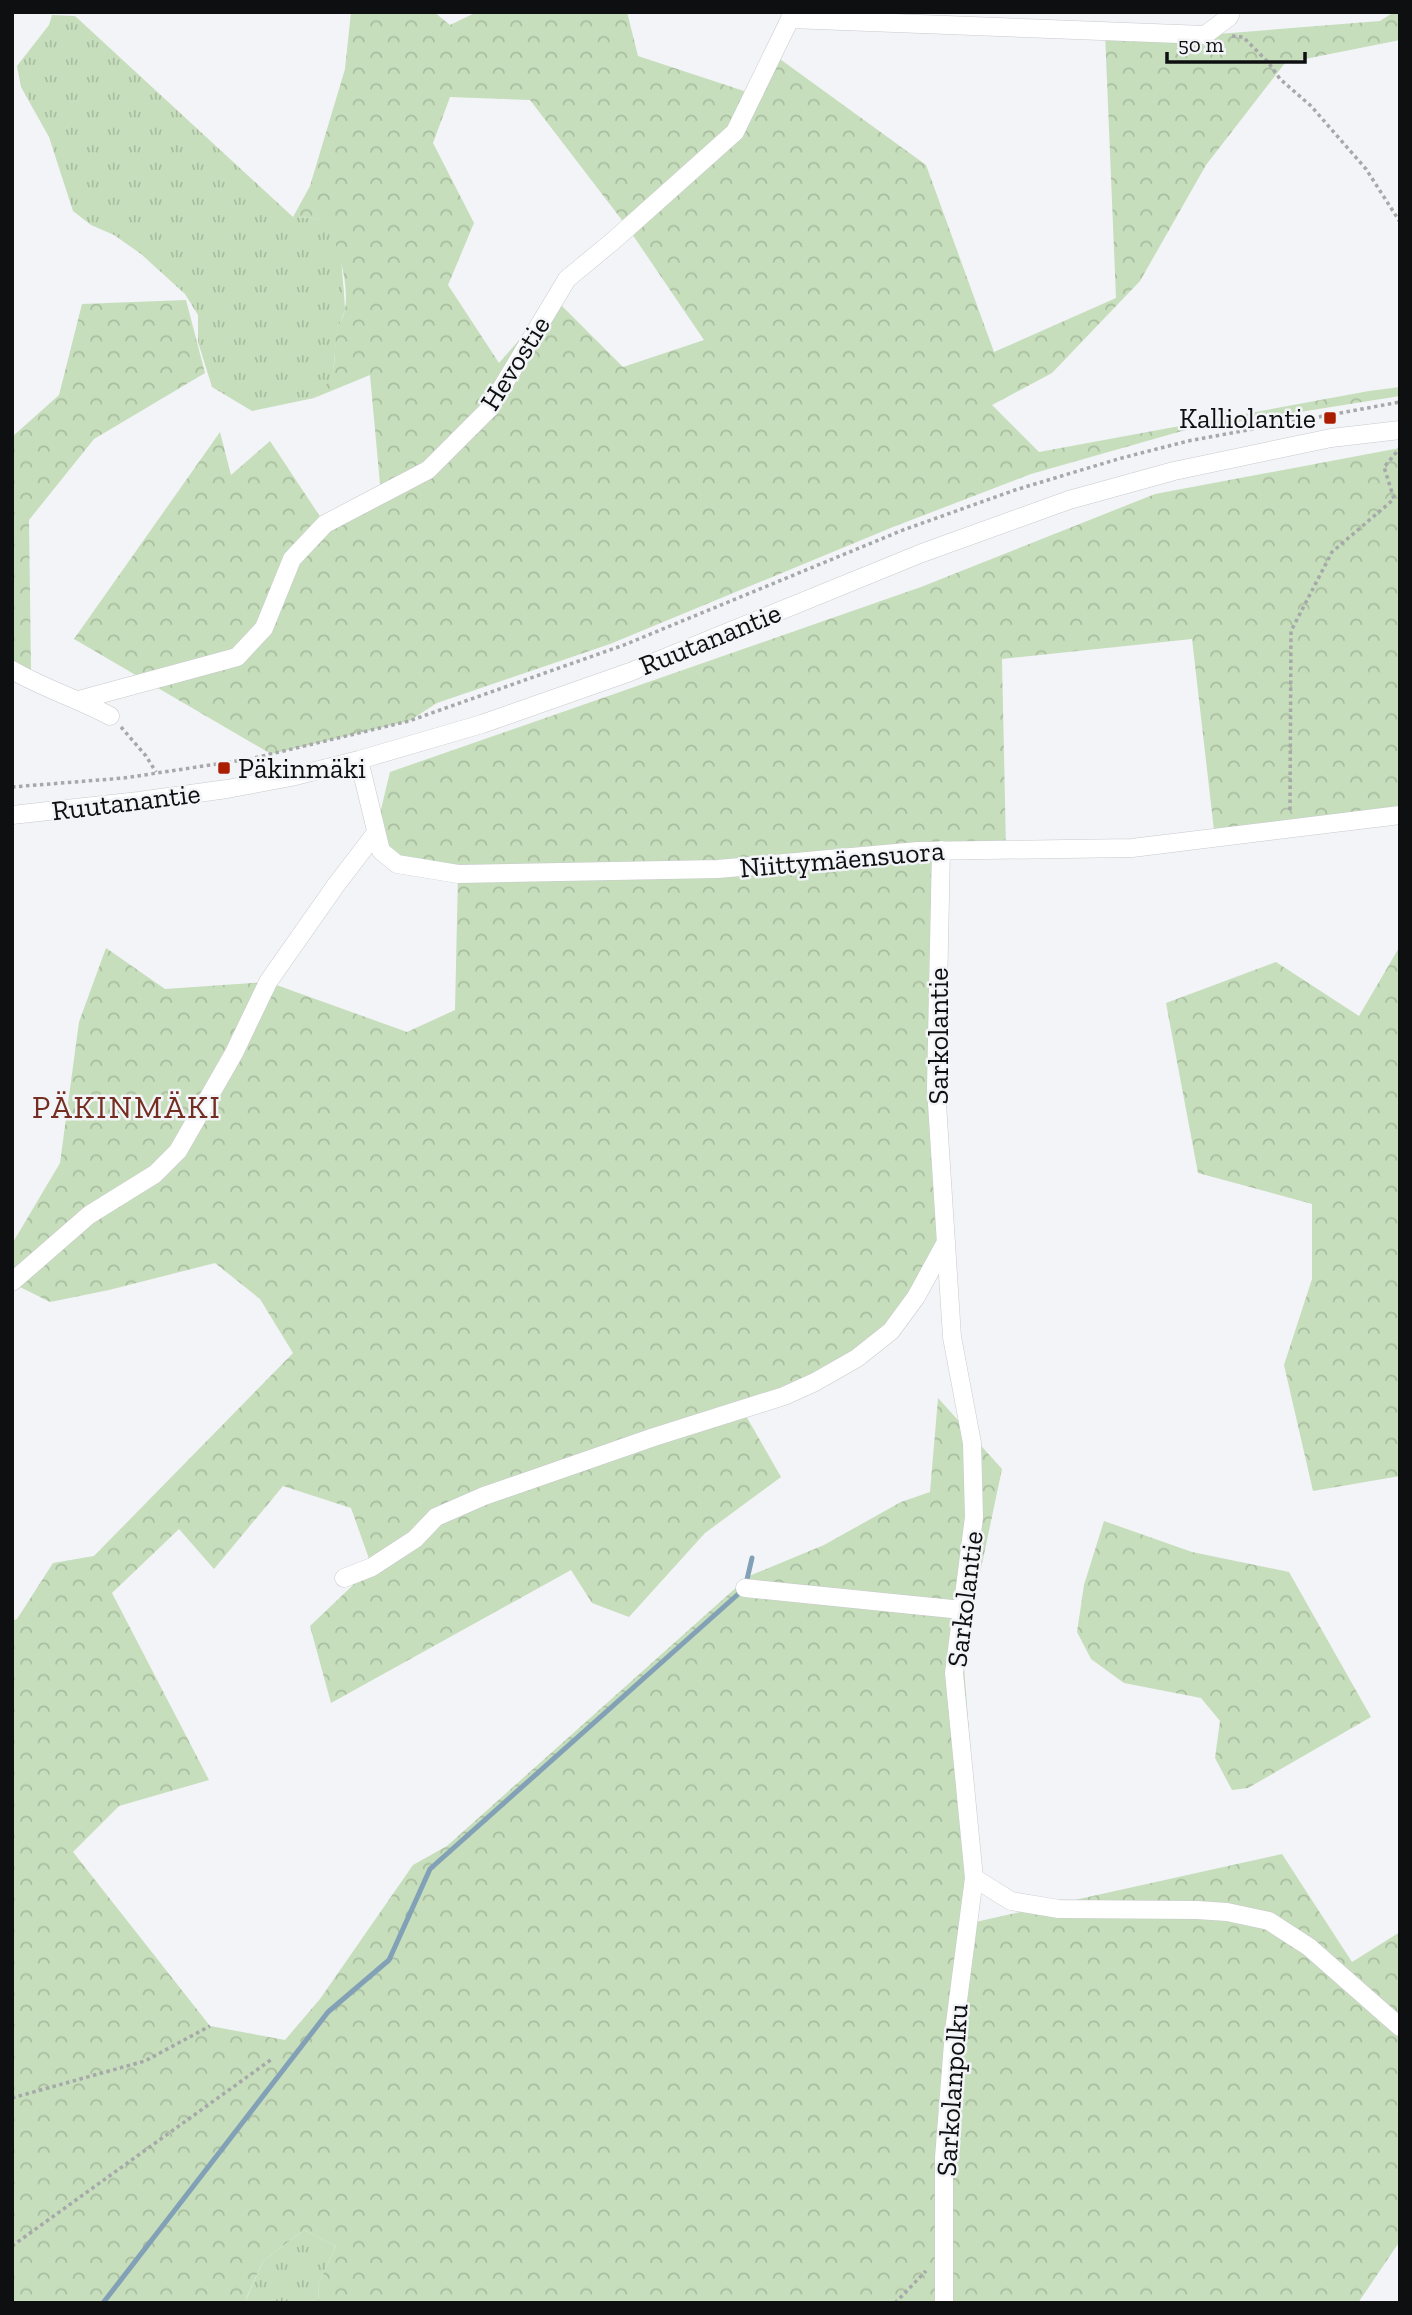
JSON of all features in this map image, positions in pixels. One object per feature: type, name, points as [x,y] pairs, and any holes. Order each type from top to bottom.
[{"type":"street","points":[[790,15],[1205,35],[1230,17],[1231,12]]},
{"type":"street","name":"Hevostie","points":[[79,700],[237,657],[264,628],[292,559],[325,524],[428,470],[489,409],[568,278],[613,242],[736,132],[790,15]]},
{"type":"street","name":"Ruutanantie","points":[[12,815],[139,802],[227,789],[359,760],[482,724],[630,672],[922,553],[1069,499],[1174,471],[1331,438],[1400,430]]},
{"type":"street","points":[[12,670],[110,716]]},
{"type":"street","name":"Niittymäensuora","points":[[359,760],[380,850],[397,864],[458,874],[718,869],[918,850],[1132,848],[1400,815]]},
{"type":"street","points":[[12,1282],[89,1215],[155,1174],[178,1151],[234,1053],[268,982],[375,834]]},
{"type":"street","name":"Sarkolantie","points":[[941,850],[936,1088],[952,1337],[972,1443],[974,1517],[954,1673],[974,1878]]},
{"type":"street","points":[[345,1578],[372,1567],[415,1539],[436,1517],[484,1496],[784,1396],[825,1376],[857,1358],[891,1331],[916,1297],[946,1242]]},
{"type":"street","points":[[745,1588],[962,1610]]},
{"type":"street","points":[[974,1878],[1011,1901],[1059,1909],[1197,1910],[1227,1912],[1269,1921],[1309,1947],[1400,2027]]},
{"type":"street","name":"Sarkolanpolku","points":[[944,2303],[944,2158],[954,2031],[974,1878]]},
{"type":"path","points":[[1205,35],[1243,37],[1268,62],[1280,79],[1311,106],[1366,169],[1400,222]]},
{"type":"path","points":[[12,787],[124,778],[250,759],[409,721],[624,645],[904,530],[1015,490],[1188,441],[1400,402]]},
{"type":"path","points":[[1290,829],[1288,746],[1291,631],[1332,552],[1394,499],[1384,467],[1400,448]]},
{"type":"path","points":[[110,716],[146,756],[156,772]]},
{"type":"path","points":[[12,2098],[145,2061],[210,2026]]},
{"type":"path","points":[[12,2246],[272,2059]]},
{"type":"path","points":[[895,2303],[945,2252]]},
{"type":"green space","points":[[351,12],[434,12],[450,25],[477,12],[627,12],[638,56],[753,94],[773,54],[926,165],[994,352],[1116,298],[1105,32],[1205,35],[1380,21],[1394,12],[1400,12],[1400,40],[1285,63],[1206,165],[1140,281],[1052,373],[992,405],[1039,452],[1369,391],[1400,387],[1400,396],[1182,431],[1031,474],[893,527],[610,644],[437,703],[409,721],[271,754],[74,639],[220,432],[231,475],[270,441],[325,524],[381,495],[370,375],[314,398],[331,377],[337,332],[345,310],[346,289],[340,256],[329,226],[314,218],[293,217],[310,186],[345,69]],"holes":[[[450,97],[530,100],[628,228],[704,340],[623,367],[555,299],[499,363],[448,285],[474,223],[433,143]]]},
{"type":"green space","points":[[52,15],[75,16],[293,217],[314,218],[330,226],[341,258],[345,310],[337,331],[333,374],[327,386],[314,398],[252,411],[212,387],[198,342],[198,315],[185,294],[141,254],[114,235],[91,225],[73,211],[49,137],[21,87],[17,66],[49,25]]},
{"type":"green space","points":[[186,300],[205,373],[94,439],[29,520],[31,673],[12,664],[12,437],[59,395],[82,304]]},
{"type":"green space","points":[[1400,448],[1400,815],[1215,839],[1192,639],[1002,659],[1006,849],[942,850],[946,1242],[916,1297],[857,1358],[742,1409],[781,1477],[705,1533],[629,1617],[592,1603],[571,1570],[331,1703],[310,1626],[372,1567],[351,1508],[283,1486],[214,1569],[179,1529],[112,1593],[209,1780],[119,1806],[73,1852],[210,2026],[285,2040],[320,1999],[413,1865],[447,1846],[749,1576],[824,1545],[901,1502],[930,1492],[938,1398],[1002,1469],[963,1654],[979,1860],[971,1923],[1282,1854],[1352,1962],[1400,1932],[1400,2241],[1358,2303],[319,2303],[318,2285],[336,2246],[304,2230],[263,2261],[246,2299],[248,2303],[12,2303],[12,1621],[17,1619],[53,1563],[94,1556],[293,1353],[260,1299],[215,1263],[50,1302],[12,1283],[12,1244],[60,1163],[79,1022],[106,948],[165,989],[268,982],[407,1032],[455,1010],[458,875],[397,864],[375,834],[390,772],[921,587],[1155,494]]},
{"type":"green space","points":[[1400,946],[1400,1476],[1313,1491],[1284,1365],[1312,1279],[1312,1204],[1198,1173],[1166,1003],[1276,962],[1359,1016]]},
{"type":"green space","points":[[1104,1521],[1192,1552],[1289,1572],[1371,1717],[1248,1788],[1232,1790],[1215,1758],[1220,1721],[1201,1698],[1124,1683],[1091,1659],[1077,1632],[1084,1585]]},
{"type":"green space","points":[[304,2230],[336,2246],[318,2285],[319,2303],[248,2303],[246,2300],[263,2261]]},
{"type":"waterway","points":[[103,2303],[328,2012],[389,1960],[430,1869],[745,1588],[752,1558]]},
{"type":"place","name":"Kalliolantie","points":[[1330,418]]},
{"type":"place","name":"Päkinmäki","points":[[224,768]]},
{"type":"district","name":"PÄKINMÄKI","points":[[127,1107]]}]
